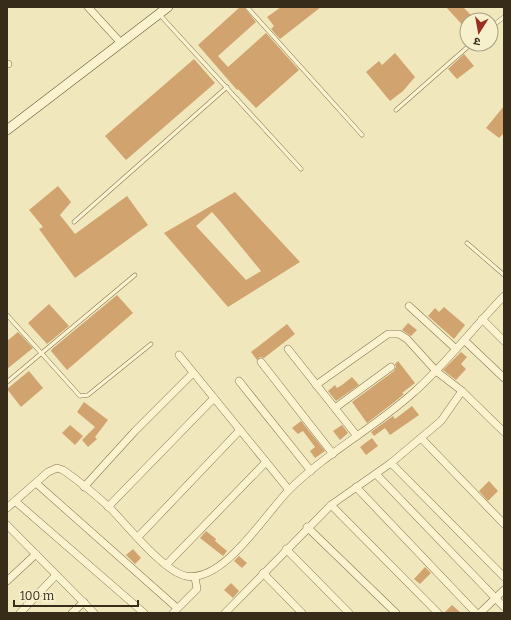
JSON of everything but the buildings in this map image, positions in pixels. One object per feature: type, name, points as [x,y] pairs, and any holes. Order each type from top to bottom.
[{"type":"street","points":[[88,7],[121,43]]},
{"type":"street","points":[[7,130],[168,7]]},
{"type":"street","points":[[7,508],[48,472],[57,468],[70,474],[108,507],[166,565],[184,576],[195,577],[208,573],[232,554],[259,526],[289,490],[310,471],[412,394],[436,371],[504,296]]},
{"type":"street","points":[[410,306],[456,349]]},
{"type":"street","points":[[482,319],[504,341]]},
{"type":"street","points":[[316,385],[380,339],[388,334],[394,333],[407,339],[436,371],[462,391],[504,432]]},
{"type":"street","points":[[464,340],[504,378]]},
{"type":"street","points":[[288,349],[357,436]]},
{"type":"street","points":[[179,354],[289,490]]},
{"type":"street","points":[[261,362],[332,454]]},
{"type":"street","points":[[335,408],[391,367]]},
{"type":"street","points":[[84,487],[135,431],[193,373]]},
{"type":"street","points":[[239,381],[310,471]]},
{"type":"street","points":[[225,613],[307,527],[331,505],[391,463],[421,438],[447,414],[462,391]]},
{"type":"street","points":[[108,507],[214,398]]},
{"type":"street","points":[[138,536],[240,430]]},
{"type":"street","points":[[421,438],[504,524]]},
{"type":"street","points":[[166,565],[266,462]]},
{"type":"street","points":[[391,463],[504,577]]},
{"type":"street","points":[[376,474],[438,541],[504,607]]},
{"type":"street","points":[[36,483],[175,610],[197,589],[195,577]]},
{"type":"street","points":[[356,487],[476,613]]},
{"type":"street","points":[[15,501],[144,613]]},
{"type":"street","points":[[331,505],[438,613]]},
{"type":"street","points":[[7,525],[94,613]]},
{"type":"street","points":[[307,527],[396,613]]},
{"type":"street","points":[[286,549],[349,613]]},
{"type":"street","points":[[7,581],[36,554]]},
{"type":"street","points":[[264,573],[302,613]]},
{"type":"street","points":[[20,613],[56,575]]},
{"type":"street","points":[[480,613],[504,590]]},
{"type":"street","points":[[72,613],[84,602]]},
{"type":"lane","points":[[247,7],[362,135]]},
{"type":"lane","points":[[160,14],[301,169]]},
{"type":"lane","points":[[396,110],[462,52]]},
{"type":"lane","points":[[74,222],[227,87]]},
{"type":"lane","points":[[467,243],[504,275]]},
{"type":"lane","points":[[7,382],[135,275]]},
{"type":"lane","points":[[7,316],[77,394],[84,397],[151,344]]}]
